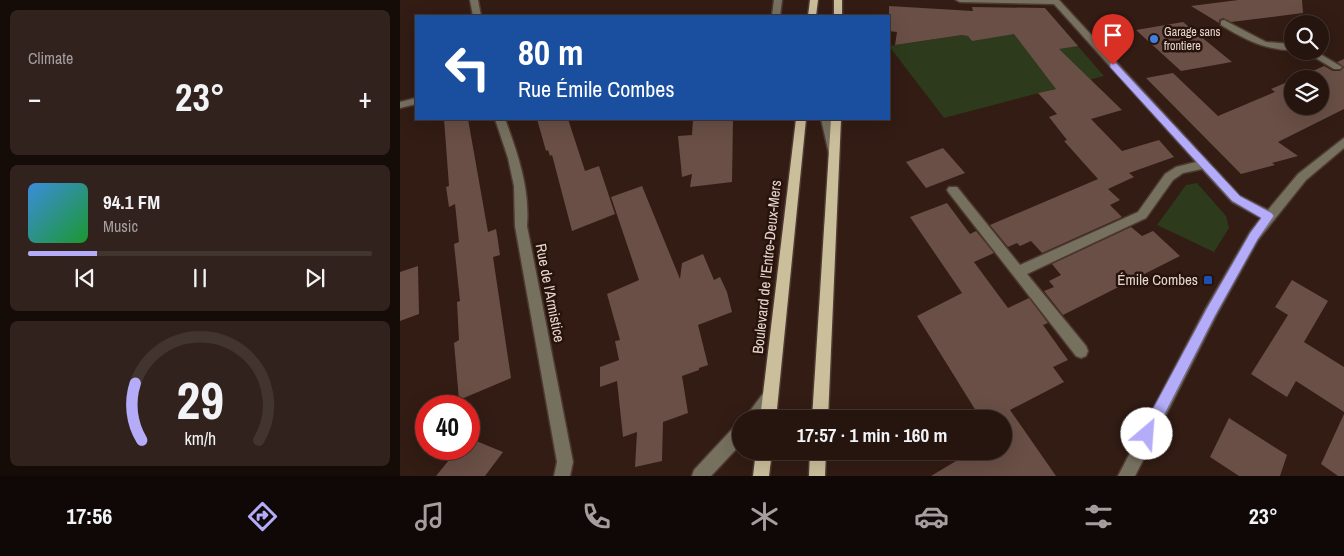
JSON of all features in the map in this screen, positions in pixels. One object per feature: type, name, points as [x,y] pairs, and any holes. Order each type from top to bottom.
[{"type":"main road","points":[[812,15],[814,0]]},
{"type":"main road","points":[[838,0],[838,15]]},
{"type":"main road","name":"Boulevard de l'Entre-Deux-Mers","points":[[769,410],[801,120]]},
{"type":"main road","points":[[820,410],[836,120]]},
{"type":"main road","points":[[761,476],[763,460]]},
{"type":"main road","points":[[817,476],[818,460]]},
{"type":"street","points":[[474,0],[477,15]]},
{"type":"street","points":[[776,15],[778,0]]},
{"type":"street","points":[[960,0],[1055,1],[1236,199],[1268,216]]},
{"type":"street","points":[[1224,22],[1256,42],[1270,46],[1284,47]]},
{"type":"street","points":[[1324,60],[1337,67]]},
{"type":"street","points":[[400,105],[415,101]]},
{"type":"street","name":"Rue de l'Armistice","points":[[500,120],[507,135],[524,209],[521,226],[565,462],[562,476]]},
{"type":"street","points":[[826,120],[834,154]]},
{"type":"street","points":[[1126,476],[1211,312],[1254,236],[1268,216],[1302,177],[1344,142]]},
{"type":"street","points":[[1018,272],[1142,214],[1149,208],[1166,180],[1174,173],[1204,165]]},
{"type":"street","points":[[953,190],[1081,350]]},
{"type":"street","points":[[759,410],[770,396]]},
{"type":"street","points":[[700,476],[732,442]]},
{"type":"green space","points":[[1056,21],[1104,76],[944,118],[890,46]]},
{"type":"green space","points":[[1197,183],[1226,216],[1229,228],[1214,252],[1157,225],[1186,185]]},
{"type":"building","points":[[1238,0],[1302,0],[1303,13],[1231,22],[1223,18],[1219,20],[1219,23],[1191,6]]},
{"type":"building","points":[[889,6],[973,11],[972,7],[1045,8],[1078,46],[1059,49],[1122,110],[1091,119],[1122,151],[1159,140],[1174,157],[1129,173],[1134,177],[1108,189],[1120,200],[1110,205],[1122,217],[1042,253],[1031,241],[1020,246],[1017,243],[1008,247],[990,225],[1098,179],[1064,141],[1067,140],[1049,117],[1057,114],[1038,93],[1056,89],[1014,34],[972,41],[968,36],[962,35],[895,45],[897,32],[890,31]]},
{"type":"building","points":[[1183,22],[1232,62],[1181,71],[1136,30]]},
{"type":"building","points":[[1344,59],[1344,67],[1337,62]]},
{"type":"building","points":[[1324,66],[1333,71],[1340,71],[1344,67],[1344,109],[1278,142],[1298,156],[1272,163],[1275,165],[1241,174],[1146,78],[1173,73],[1218,116],[1275,92],[1271,89],[1284,83],[1284,115],[1329,115],[1329,70],[1315,70]]},
{"type":"building","points":[[444,120],[468,120],[488,232],[496,229],[498,241],[500,255],[493,257],[511,378],[471,395],[459,395],[454,343],[459,340],[457,302],[460,301],[454,244],[459,242],[455,204],[449,207],[446,187],[449,186]]},
{"type":"building","points":[[537,120],[568,120],[585,171],[599,166],[615,214],[572,231],[552,155],[550,156],[548,150],[546,151]]},
{"type":"building","points":[[693,120],[733,120],[732,182],[690,187],[692,174],[682,177],[678,136],[692,135]]},
{"type":"building","points":[[943,148],[965,173],[926,188],[906,162]]},
{"type":"building","points":[[642,186],[680,279],[682,263],[703,254],[714,280],[720,277],[727,292],[732,312],[698,325],[708,365],[682,376],[688,413],[663,422],[662,461],[635,467],[637,432],[623,437],[617,381],[600,387],[600,367],[619,360],[615,341],[620,340],[607,294],[639,280],[611,197]]},
{"type":"building","points":[[947,203],[970,234],[976,231],[994,253],[974,262],[1008,308],[1029,298],[1048,323],[1043,325],[1068,360],[1053,367],[1064,382],[1010,410],[975,410],[917,316],[962,293],[910,217]]},
{"type":"building","points":[[1131,227],[1142,236],[1153,231],[1180,256],[1063,315],[1044,291],[1054,287],[1049,281],[1061,275],[1052,264]]},
{"type":"building","points":[[418,266],[419,314],[400,321],[400,272]]},
{"type":"building","points":[[1292,280],[1328,301],[1304,342],[1344,367],[1344,412],[1296,381],[1287,397],[1251,374],[1288,315],[1275,307]]},
{"type":"building","points":[[1012,413],[1056,476],[931,476],[956,461],[1012,460]]},
{"type":"building","points":[[1344,414],[1344,476],[1338,476],[1321,464]]},
{"type":"building","points":[[1229,418],[1287,455],[1280,476],[1239,476],[1210,457]]},
{"type":"building","points":[[480,443],[503,452],[485,476],[436,476],[449,460],[480,460]]},
{"type":"place","name":"Garage sans frontiere","points":[[1154,39]]},
{"type":"place","name":"Émile Combes","points":[[1208,280]]},
{"type":"route","points":[[1113,65],[1236,199],[1268,216],[1254,236],[1211,312],[1147,434]]}]
